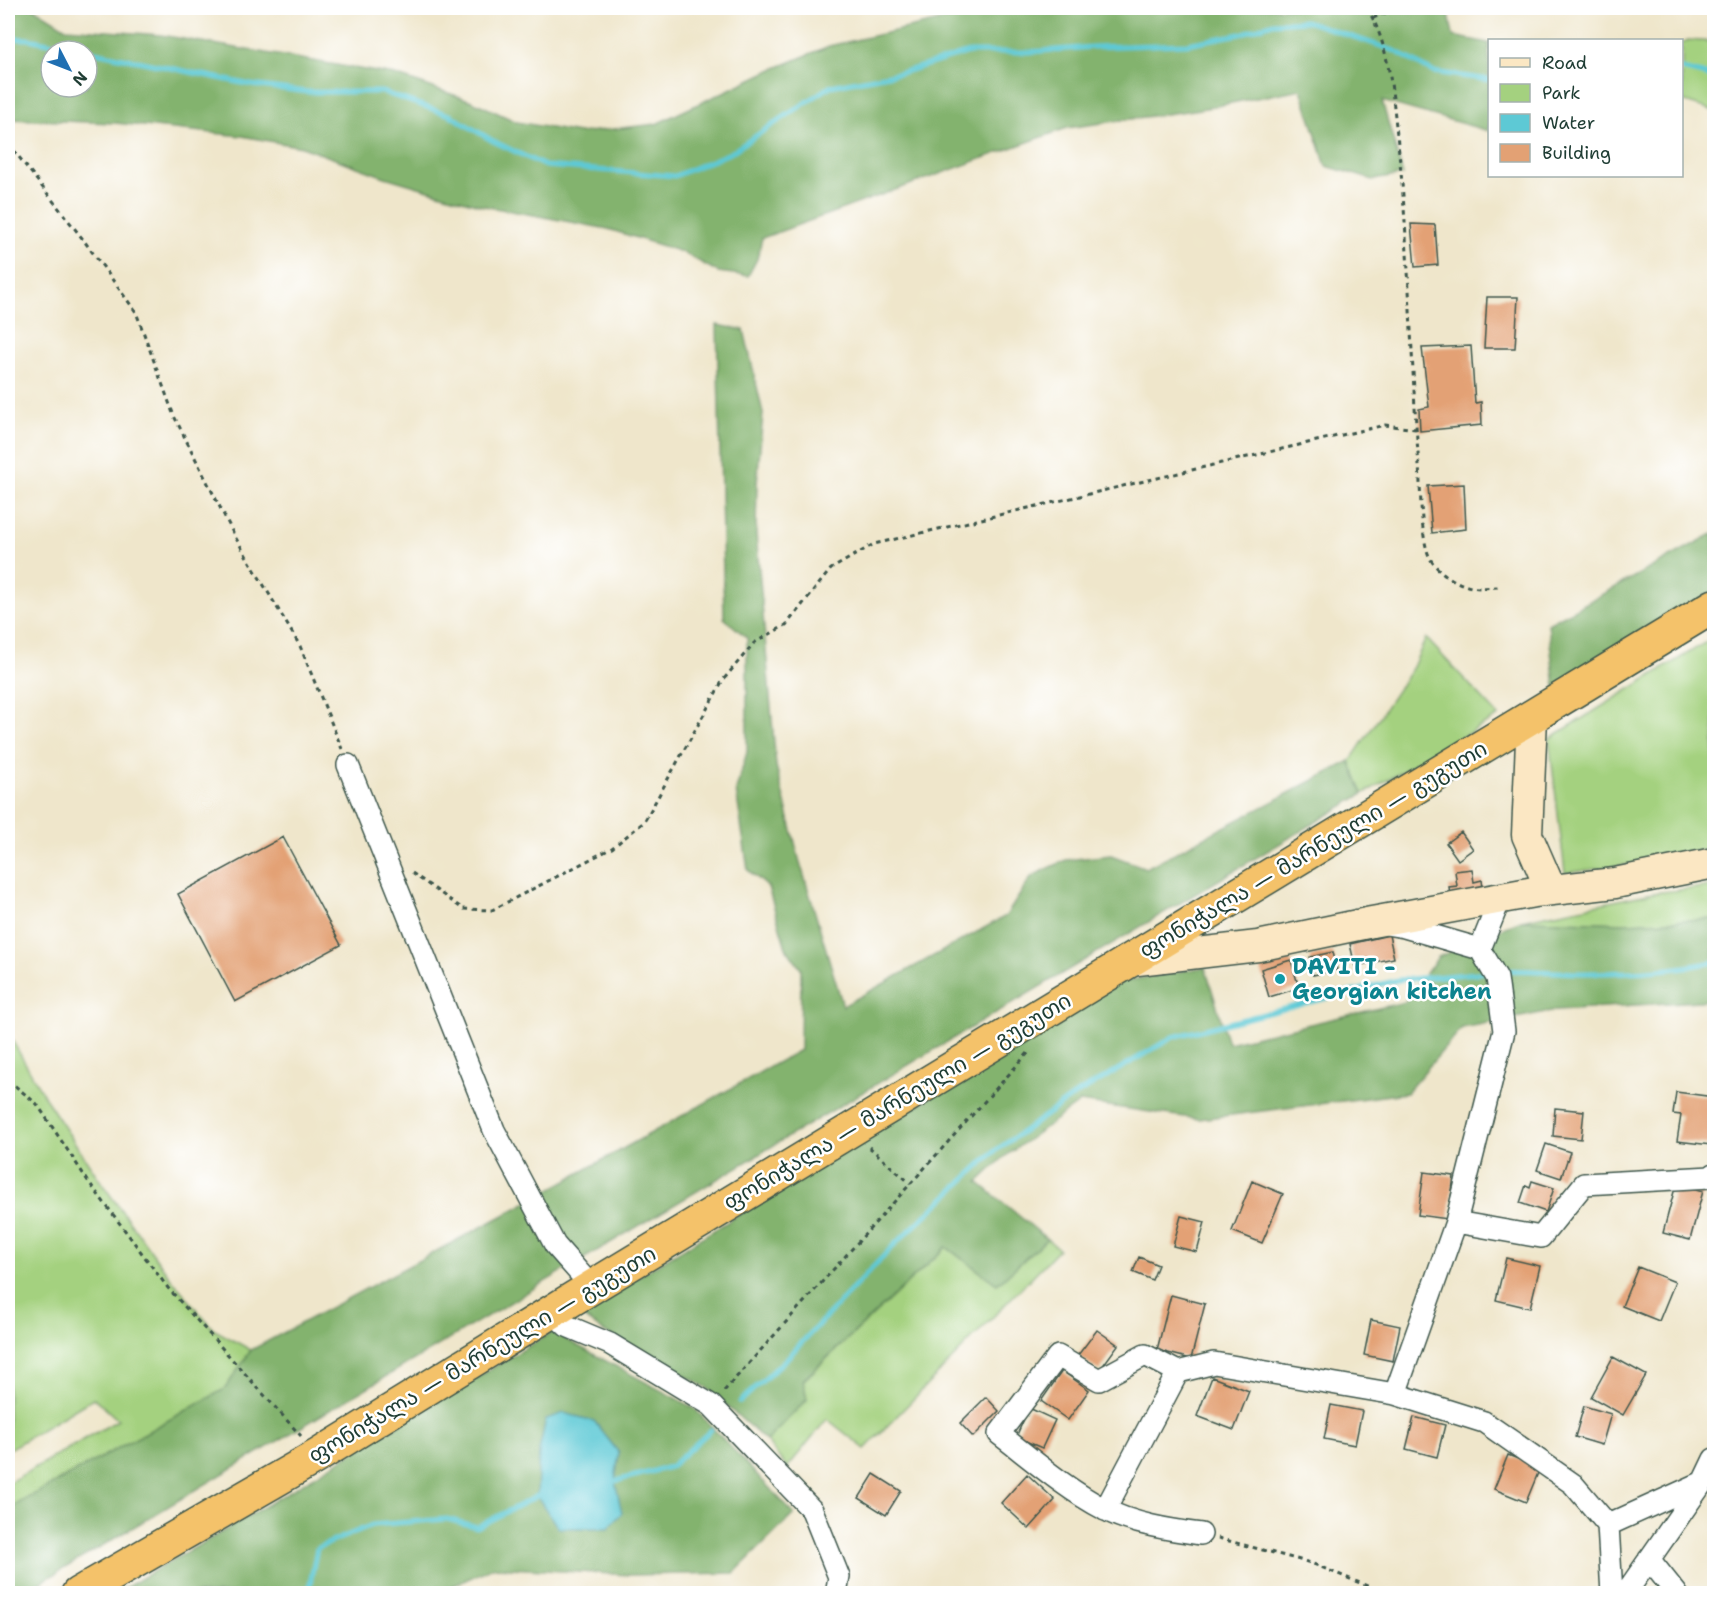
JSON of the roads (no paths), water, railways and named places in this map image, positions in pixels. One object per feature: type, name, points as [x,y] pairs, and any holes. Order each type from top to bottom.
[{"type":"highway","name":"ფონიჭალა — მარნეული — გუგუთი","points":[[78,1593],[319,1455],[1714,606]]},
{"type":"street","points":[[1532,717],[1527,835],[1551,890]]},
{"type":"street","points":[[348,765],[494,1130],[555,1245],[592,1287]]},
{"type":"street","points":[[1126,962],[1258,946],[1372,922],[1551,890],[1615,883],[1714,863]]},
{"type":"street","points":[[1480,950],[1500,899]]},
{"type":"street","points":[[1372,922],[1404,927],[1480,950],[1497,978],[1504,1031],[1456,1222],[1395,1394]]},
{"type":"street","points":[[1456,1222],[1541,1237],[1584,1184],[1711,1177],[1714,1174]]},
{"type":"street","points":[[552,1312],[567,1326],[610,1344],[711,1406],[812,1510],[839,1577],[836,1593]]},
{"type":"street","points":[[1202,1534],[1162,1529],[1105,1510],[1054,1477],[999,1434],[1058,1356],[1099,1380],[1145,1355],[1178,1372],[1214,1363],[1395,1394],[1484,1422],[1573,1484],[1608,1525],[1612,1593]]},
{"type":"street","points":[[1105,1510],[1178,1372]]},
{"type":"street","points":[[1625,1593],[1702,1482],[1714,1459]]},
{"type":"street","points":[[1608,1525],[1702,1482]]},
{"type":"street","points":[[1649,1559],[1677,1593]]},
{"type":"water","points":[[564,1413],[594,1421],[619,1453],[615,1481],[622,1513],[608,1528],[558,1528],[537,1496],[539,1451],[546,1419]]},
{"type":"waterway","points":[[8,38],[28,39],[251,85],[308,92],[382,92],[450,115],[493,141],[545,166],[675,176],[730,153],[831,86],[904,72],[969,52],[1029,52],[1187,44],[1240,34],[1273,23],[1306,21],[1395,51],[1433,72],[1488,80]]},
{"type":"waterway","points":[[1683,69],[1714,77]]},
{"type":"waterway","points":[[1498,971],[1634,972],[1682,968],[1714,962]]},
{"type":"waterway","points":[[740,1402],[787,1358],[895,1244],[995,1151],[1072,1097],[1173,1037],[1398,980],[1489,972]]},
{"type":"waterway","points":[[615,1481],[670,1467],[711,1430]]},
{"type":"waterway","points":[[308,1594],[317,1548],[372,1525],[447,1519],[477,1527],[537,1496]]},
{"type":"place","name":"DAVITI - Georgian kitchen","points":[[1280,979]]}]
